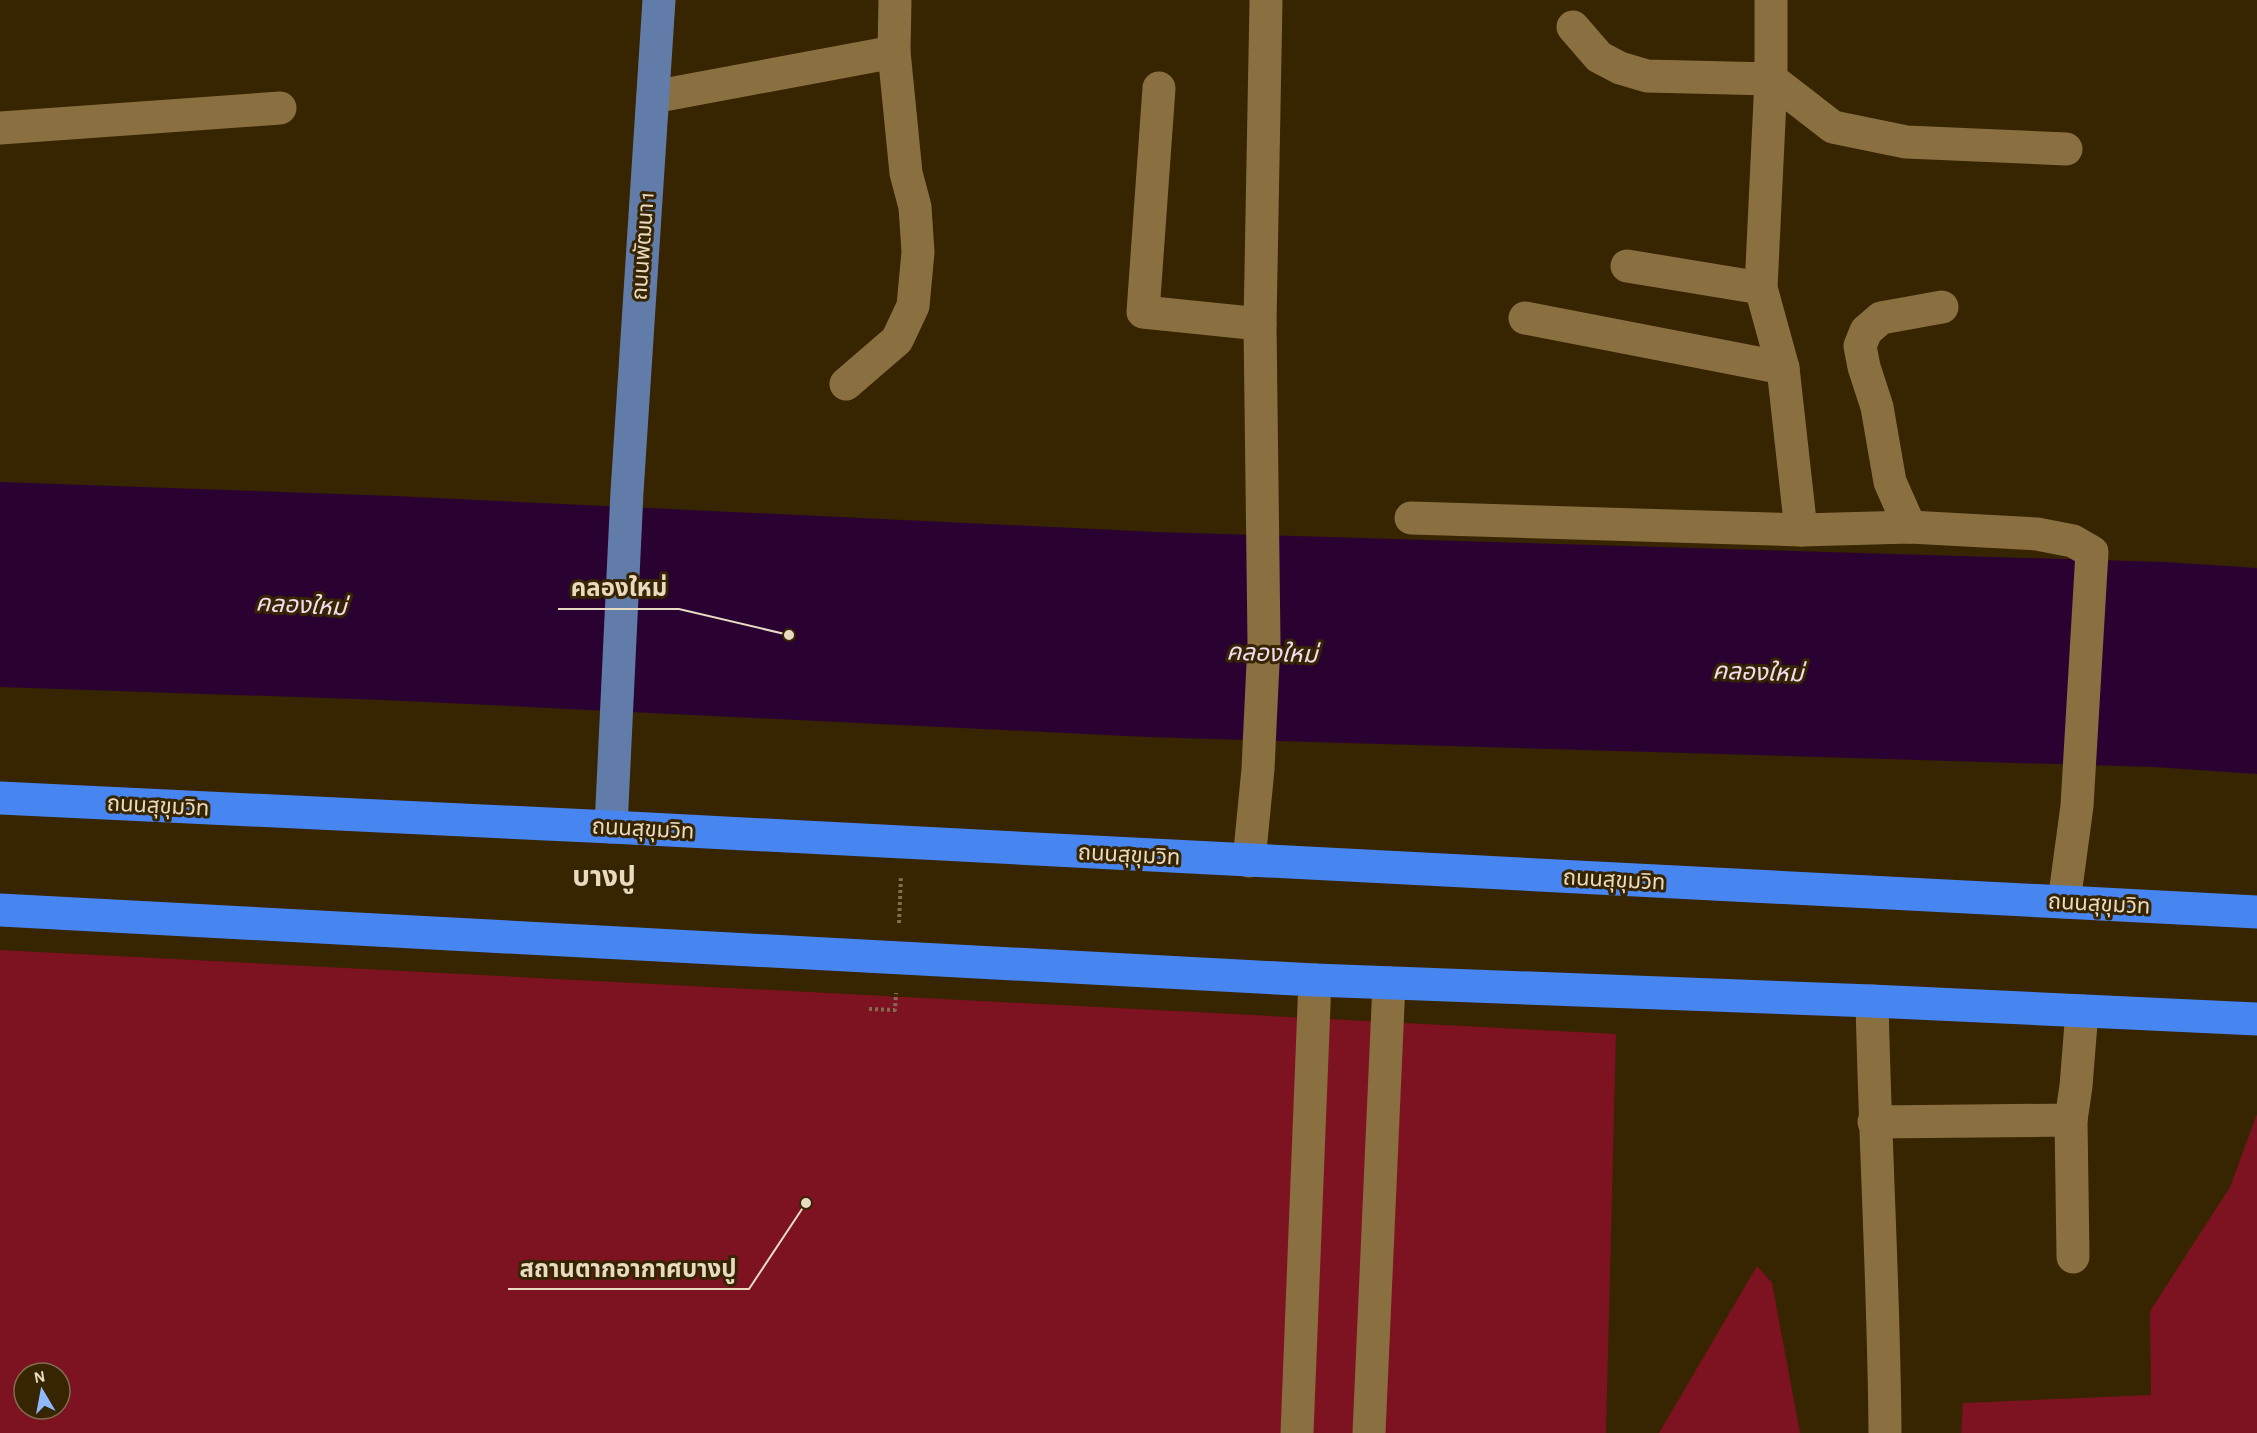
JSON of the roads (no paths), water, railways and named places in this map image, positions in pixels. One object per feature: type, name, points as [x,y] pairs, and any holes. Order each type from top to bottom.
[{"type":"highway","name":"ถนนสุขุมวิท","points":[[0,798],[611,827],[2257,912]]},
{"type":"highway","points":[[0,910],[1315,980],[1872,1001],[2257,1019]]},
{"type":"main road","name":"ถนนพัฒนา 1","points":[[611,827],[627,492],[659,0]]},
{"type":"street","points":[[846,384],[897,340],[913,306],[918,252],[915,207],[906,172],[894,52],[896,0]]},
{"type":"street","points":[[1249,861],[1258,769],[1264,642],[1260,324],[1266,0]]},
{"type":"street","points":[[1771,0],[1771,80],[1761,288],[1783,368],[1801,530]]},
{"type":"street","points":[[1573,27],[1599,57],[1620,68],[1647,76],[1771,80],[1833,127],[1906,142],[2066,149]]},
{"type":"street","points":[[653,97],[894,52]]},
{"type":"street","points":[[1159,88],[1143,312],[1260,324]]},
{"type":"street","points":[[0,128],[280,108]]},
{"type":"street","points":[[1627,266],[1761,288]]},
{"type":"street","points":[[1910,527],[1890,482],[1877,407],[1860,346],[1866,331],[1881,318],[1942,308]]},
{"type":"street","points":[[1525,318],[1783,368]]},
{"type":"street","points":[[1411,518],[1801,530],[1910,527],[2037,534],[2073,541],[2092,552],[2077,806],[2064,902]]},
{"type":"street","points":[[1297,1433],[1315,980]]},
{"type":"street","points":[[1369,1433],[1389,983]]},
{"type":"street","points":[[1872,1001],[1874,1122],[1884,1349],[1884,1433]]},
{"type":"street","points":[[2073,1257],[2071,1120],[2082,1011]]},
{"type":"street","points":[[1874,1122],[2071,1120]]},
{"type":"water","points":[[0,482],[394,496],[1157,532],[2164,562],[2257,568],[2257,774],[2154,767],[1148,737],[384,700],[0,687]]},
{"type":"place","name":"คลองใหม่","points":[[789,635]]},
{"type":"place","name":"สถานตากอากาศบางปู","points":[[806,1203]]},
{"type":"district","name":"บางปู","points":[[604,878]]}]
